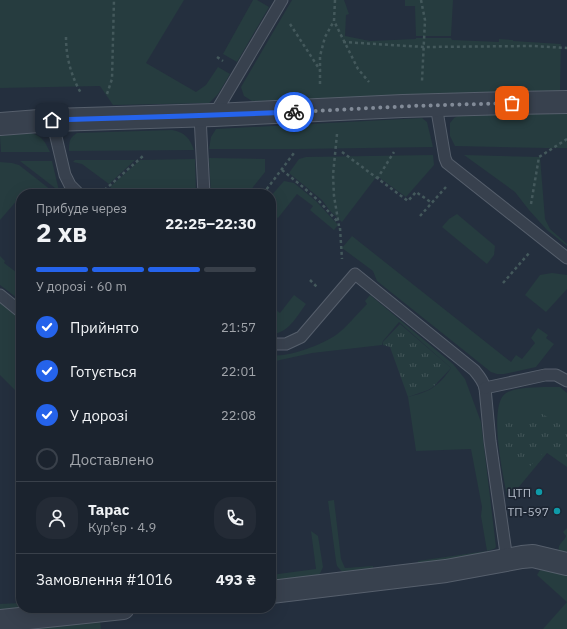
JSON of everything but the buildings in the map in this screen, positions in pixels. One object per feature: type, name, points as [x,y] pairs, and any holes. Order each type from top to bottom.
[{"type":"street","points":[[0,124],[52,120],[317,111],[428,105],[567,102]]},
{"type":"street","points":[[276,591],[453,570],[522,557],[533,556],[567,564]]},
{"type":"street","points":[[0,621],[76,613]]},
{"type":"lane","points":[[204,189],[207,115],[280,4]]},
{"type":"lane","points":[[428,105],[447,164],[567,258]]},
{"type":"lane","points":[[52,120],[65,175],[70,185],[74,189]]},
{"type":"lane","points":[[276,344],[286,344],[301,337],[354,274],[474,370],[480,376],[485,388],[490,441],[507,560]]},
{"type":"lane","points":[[0,295],[16,308]]},
{"type":"lane","points":[[485,388],[544,375],[556,375],[567,381]]},
{"type":"path","points":[[99,119],[112,79],[114,0]]},
{"type":"path","points":[[335,0],[334,21],[358,70],[371,84]]},
{"type":"path","points":[[422,0],[425,20],[424,46],[428,105]]},
{"type":"path","points":[[280,4],[320,70]]},
{"type":"path","points":[[317,111],[320,85],[320,56],[325,37],[334,21]]},
{"type":"path","points":[[66,36],[68,61],[73,76],[82,94],[99,119]]},
{"type":"path","points":[[343,42],[424,46],[533,46],[567,48]]},
{"type":"path","points":[[282,170],[320,202],[336,220],[339,226],[334,196],[333,175],[340,110]]},
{"type":"path","points":[[526,226],[531,208],[539,157],[567,140]]},
{"type":"path","points":[[342,152],[408,201],[416,192],[432,203]]},
{"type":"path","points":[[378,179],[394,152]]},
{"type":"path","points":[[267,189],[294,153]]},
{"type":"path","points":[[106,189],[143,156]]},
{"type":"path","points":[[420,216],[458,173]]},
{"type":"path","points":[[503,282],[513,271]]},
{"type":"path","points":[[310,280],[318,287]]},
{"type":"green space","points":[[0,0],[184,0],[146,63],[196,92],[206,85],[218,67],[230,74],[218,94],[209,103],[113,105],[100,86],[0,88]]},
{"type":"green space","points":[[253,0],[257,0],[269,7],[237,62],[223,54]]},
{"type":"green space","points":[[292,0],[344,0],[349,14],[346,15],[345,36],[370,41],[416,38],[451,38],[452,40],[499,42],[499,39],[561,44],[560,91],[252,101],[244,96],[241,87]]},
{"type":"green space","points":[[405,0],[453,0],[451,36],[416,36],[415,6],[405,6]]},
{"type":"green space","points":[[567,113],[567,148],[455,146],[450,136],[450,123],[454,118],[462,114]]},
{"type":"green space","points":[[422,118],[427,122],[433,147],[209,149],[211,137],[216,129]]},
{"type":"green space","points":[[172,130],[184,134],[194,150],[69,151],[70,140],[77,133]]},
{"type":"green space","points":[[30,133],[40,137],[45,142],[50,152],[1,152],[0,136]]},
{"type":"green space","points":[[433,155],[434,165],[406,197],[377,176],[342,222],[330,211],[322,200],[289,173],[299,159],[306,157]]},
{"type":"green space","points":[[464,155],[540,157],[545,219],[550,229],[567,244],[567,246],[547,230],[515,192]]},
{"type":"green space","points":[[209,158],[265,159],[265,172],[252,189],[211,189]]},
{"type":"green space","points":[[195,159],[196,189],[111,189],[111,186],[140,160]]},
{"type":"green space","points":[[75,160],[135,160],[109,184],[82,164],[73,162]]},
{"type":"green space","points":[[20,161],[52,161],[59,189],[56,189]]},
{"type":"green space","points":[[0,162],[19,165],[50,189],[16,189],[16,201],[0,220]]},
{"type":"green space","points":[[284,181],[294,183],[316,201],[338,225],[334,230],[310,210],[313,206],[297,194],[278,218],[276,217],[276,190]]},
{"type":"green space","points":[[457,214],[495,246],[494,255],[487,264],[442,227],[449,219]]},
{"type":"green space","points":[[352,236],[511,362],[516,355],[522,359],[535,343],[531,338],[538,328],[548,335],[546,338],[554,344],[536,367],[504,374],[491,372],[377,281],[373,271],[342,248]]},
{"type":"green space","points":[[0,256],[5,261],[4,263],[16,272],[16,297],[0,285]]},
{"type":"green space","points":[[552,273],[567,275],[567,289],[546,312],[525,295],[540,275]]},
{"type":"green space","points":[[294,295],[306,304],[292,324],[276,333],[276,310],[280,313]]},
{"type":"green space","points":[[370,295],[453,364],[465,379],[481,422],[496,547],[494,549],[487,551],[481,516],[482,507],[471,449],[416,451],[408,397],[432,388],[442,380],[451,368],[399,322],[383,341],[382,345],[312,353],[276,361],[276,355],[286,355],[304,350],[322,343],[336,335],[367,304],[365,301]]},
{"type":"green space","points":[[0,302],[16,314],[16,391],[0,375]]},
{"type":"green space","points":[[400,324],[451,368],[433,387],[408,397],[390,347],[383,345],[383,342]]},
{"type":"green space","points":[[532,387],[560,387],[567,393],[567,467],[547,453],[508,500],[498,444],[497,427],[500,400],[506,393],[517,389]]},
{"type":"green space","points":[[541,413],[567,429],[567,466],[547,449],[529,467],[505,458],[501,424]]},
{"type":"green space","points":[[334,500],[341,559],[345,568],[373,566],[374,572],[344,574],[337,566],[328,501]]},
{"type":"green space","points":[[567,528],[567,555],[559,551],[559,549],[566,536],[563,532]]},
{"type":"green space","points":[[311,531],[318,536],[323,567],[318,578],[276,583],[276,574],[316,569]]},
{"type":"green space","points":[[487,551],[477,558],[419,567],[418,561]]},
{"type":"green space","points":[[540,570],[567,574],[567,602],[537,575]]},
{"type":"green space","points":[[567,602],[567,629],[543,629]]},
{"type":"green space","points":[[16,603],[16,609],[0,614],[0,604]]},
{"type":"green space","points":[[100,620],[101,629],[21,629]]},
{"type":"way so far","points":[[294,112],[512,103]]},
{"type":"place","name":"ЦТП","points":[[539,492]]},
{"type":"place","name":"ТП-597","points":[[557,511]]},
{"type":"route","points":[[52,120],[294,112]]}]
